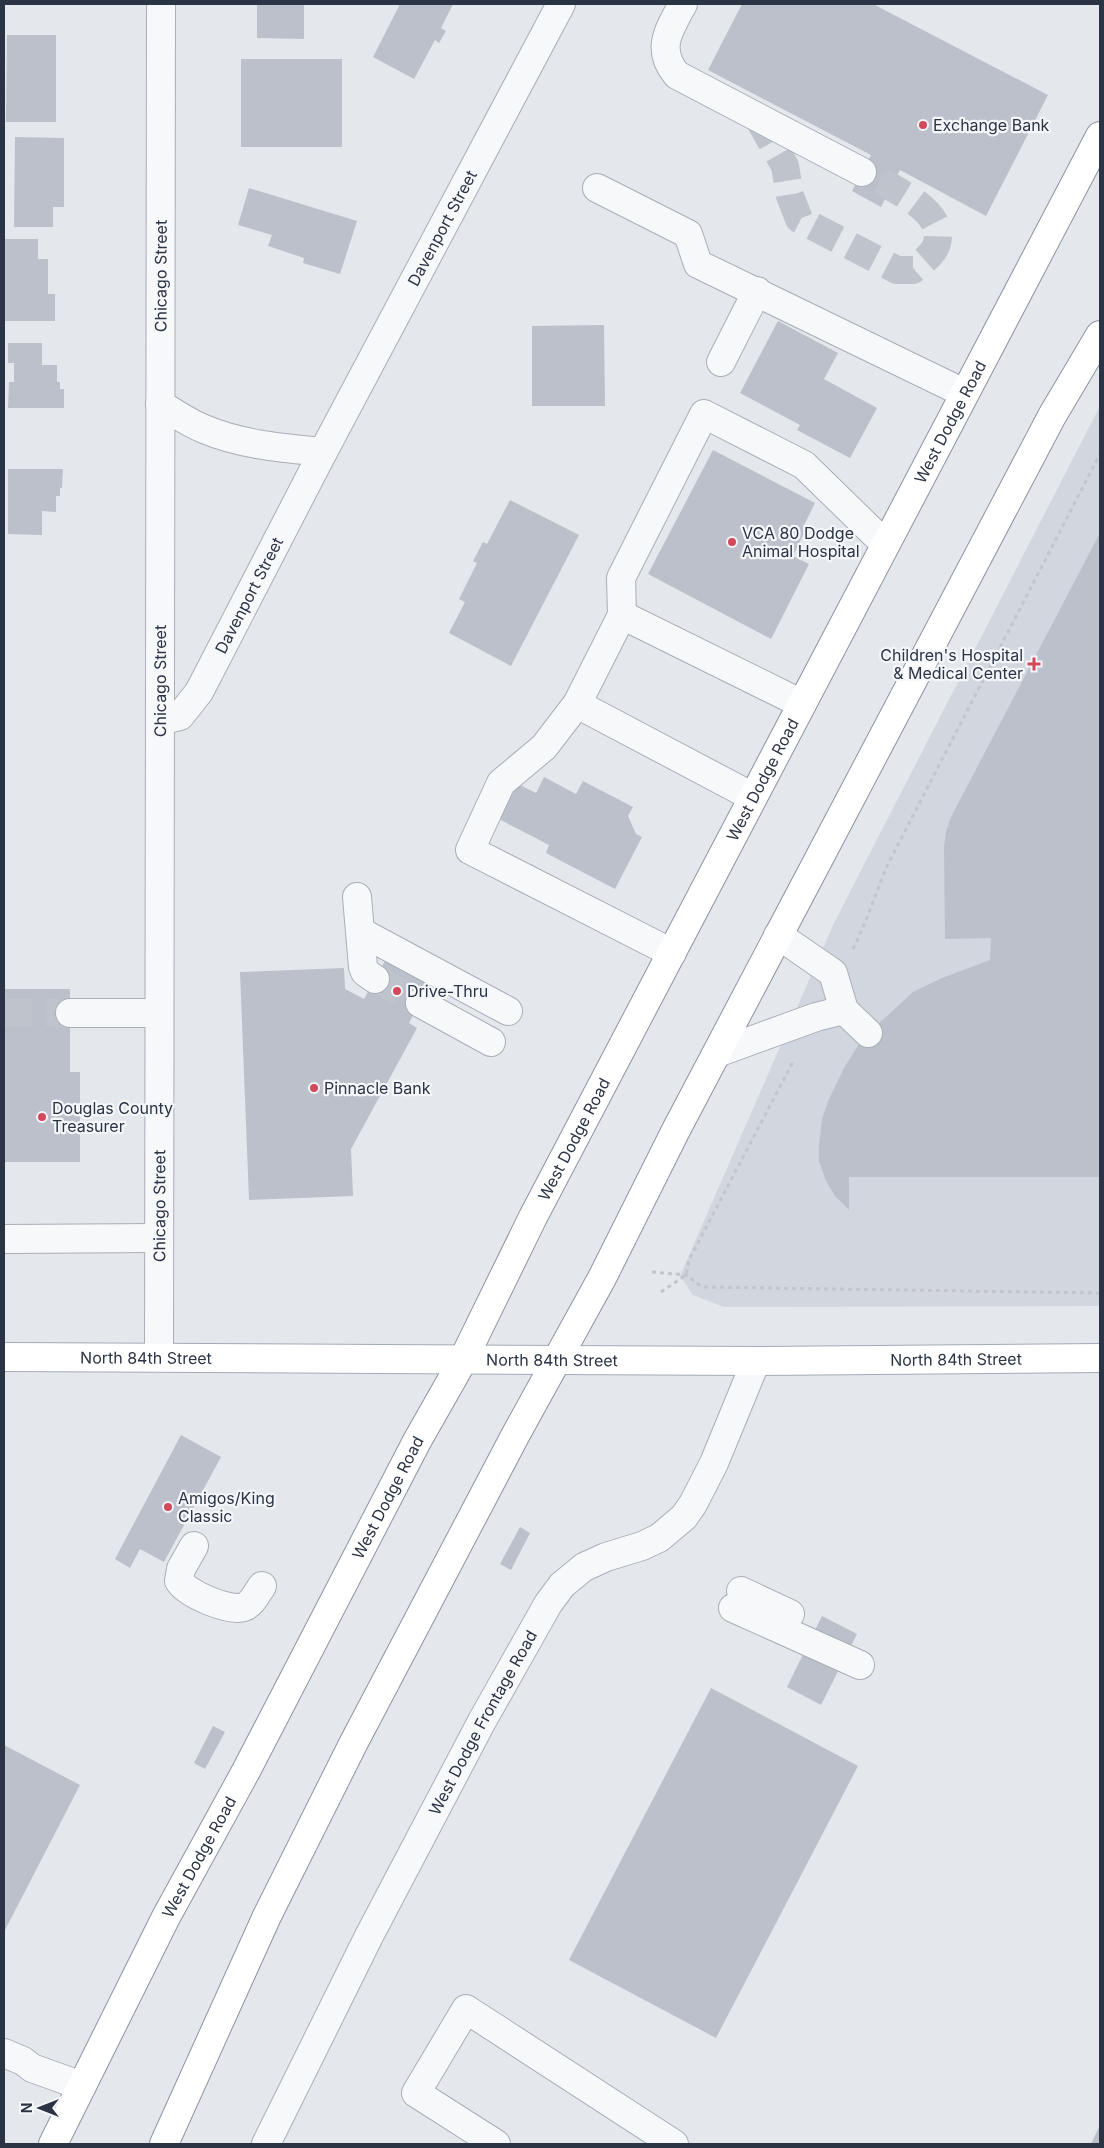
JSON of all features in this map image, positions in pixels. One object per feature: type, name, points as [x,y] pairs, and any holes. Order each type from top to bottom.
[{"type":"main road","name":"West Dodge Road","points":[[53,2144],[166,1916],[246,1771],[417,1441],[463,1360],[533,1217],[1100,136]]},
{"type":"main road","points":[[164,2144],[240,1974],[353,1744],[556,1360],[602,1278],[716,1053],[1052,416],[1100,335]]},
{"type":"main road","name":"North 84th Street","points":[[4,1358],[159,1357],[756,1361],[1100,1358]]},
{"type":"street","name":"Chicago Street","points":[[159,1357],[161,4]]},
{"type":"street","name":"Davenport Street","points":[[160,721],[180,716],[199,692],[323,452],[561,4]]},
{"type":"street","points":[[683,4],[666,38],[666,59],[677,75],[862,172]]},
{"type":"street","points":[[597,188],[688,234],[698,264],[964,393]]},
{"type":"street","points":[[721,362],[757,291]]},
{"type":"street","points":[[160,404],[196,426],[247,443],[323,452]]},
{"type":"street","points":[[672,953],[470,850],[501,783],[544,747],[577,704],[622,615],[621,578],[704,414],[804,465],[885,544]]},
{"type":"street","points":[[622,615],[802,704]]},
{"type":"street","points":[[577,704],[753,797]]},
{"type":"street","points":[[357,897],[363,967],[365,972],[375,979]]},
{"type":"street","points":[[361,932],[508,1011]]},
{"type":"street","points":[[778,935],[833,973],[844,1010],[868,1033]]},
{"type":"street","points":[[420,1003],[490,1042]]},
{"type":"street","points":[[716,1053],[816,1017],[844,1010]]},
{"type":"street","points":[[70,1013],[159,1013]]},
{"type":"street","points":[[4,1239],[159,1238]]},
{"type":"street","name":"West Dodge Frontage Road","points":[[266,2144],[369,1936],[482,1721],[548,1604],[562,1585],[584,1567],[659,1538],[684,1517],[693,1504],[714,1463],[756,1361]]},
{"type":"street","points":[[194,1546],[179,1581],[187,1590],[216,1603],[239,1608],[246,1606],[262,1586]]},
{"type":"street","points":[[737,1600],[863,1658]]},
{"type":"street","points":[[496,2144],[416,2093],[466,2009],[674,2144]]},
{"type":"street","points":[[4,2053],[23,2060],[32,2068],[82,2086]]},
{"type":"path","points":[[849,957],[866,923],[877,889],[888,864],[1100,454]]},
{"type":"path","points":[[661,1292],[686,1275],[688,1260],[795,1057]]},
{"type":"path","points":[[652,1272],[686,1275],[702,1288],[1100,1294]]},
{"type":"shaded area","name":"Children's Hospital & Medical Center","points":[[1100,406],[1100,1306],[724,1307],[693,1295],[680,1276],[834,923]]},
{"type":"building","points":[[257,4],[304,4],[304,39],[257,38]]},
{"type":"building","points":[[400,4],[453,4],[441,28],[446,31],[439,43],[435,40],[414,79],[373,57]]},
{"type":"building","name":"Exchange Bank","points":[[742,4],[873,4],[1048,95],[986,216],[900,170],[881,207],[852,191],[871,155],[708,70]]},
{"type":"building","points":[[7,35],[56,35],[56,122],[6,122]]},
{"type":"building","points":[[241,59],[342,59],[342,147],[241,147]]},
{"type":"building","points":[[15,137],[64,138],[64,207],[53,207],[53,227],[14,227]]},
{"type":"building","points":[[249,188],[357,221],[340,274],[303,263],[304,258],[268,246],[272,235],[238,225]]},
{"type":"building","points":[[4,239],[38,239],[38,259],[48,259],[48,294],[55,294],[55,321],[4,321]]},
{"type":"building","points":[[778,321],[838,353],[824,379],[877,408],[850,458],[797,430],[800,425],[740,393]]},
{"type":"building","points":[[604,325],[605,406],[532,406],[532,326]]},
{"type":"building","points":[[8,343],[42,343],[42,365],[57,365],[57,382],[60,382],[60,389],[64,389],[64,408],[8,408],[9,382],[14,382],[14,363],[8,363]]},
{"type":"building","name":"VCA 80 Dodge Animal Hospital","points":[[713,450],[815,503],[803,527],[806,529],[793,556],[809,564],[771,639],[648,574]]},
{"type":"building","points":[[8,469],[63,469],[60,496],[56,496],[56,512],[42,511],[42,535],[8,534]]},
{"type":"building","points":[[510,500],[579,535],[511,666],[449,633],[465,602],[459,599],[477,563],[473,561],[483,542],[487,544]]},
{"type":"building","points":[[1100,533],[1100,1177],[849,1177],[849,1210],[835,1196],[826,1181],[819,1161],[822,1119],[829,1099],[844,1068],[862,1039],[913,992],[942,978],[990,960],[991,938],[945,939],[944,846],[946,832],[951,817]]},
{"type":"building","points":[[544,777],[576,794],[583,781],[633,807],[628,816],[636,834],[642,837],[615,889],[546,853],[549,845],[499,819],[518,784],[536,793]]},
{"type":"building","name":"Pinnacle Bank","points":[[386,959],[430,983],[409,1023],[417,1028],[351,1149],[353,1196],[249,1200],[240,972],[344,968],[345,989],[364,999]]},
{"type":"building","name":"Douglas County Treasurer","points":[[4,989],[70,989],[70,1072],[80,1072],[80,1162],[4,1162]]},
{"type":"building","name":"Amigos/King Classic","points":[[181,1435],[221,1457],[164,1562],[140,1549],[130,1568],[115,1559]]},
{"type":"building","points":[[520,1527],[530,1533],[511,1570],[500,1564]]},
{"type":"building","points":[[822,1616],[857,1634],[821,1705],[787,1687]]},
{"type":"building","points":[[711,1688],[858,1766],[716,2038],[569,1960]]},
{"type":"building","points":[[213,1726],[225,1732],[205,1769],[194,1763]]},
{"type":"building","points":[[4,1745],[80,1785],[4,1932]]},
{"type":"building","points":[[1100,2125],[1100,2144],[1091,2144]]},
{"type":"tunnel","points":[[758,118],[785,166],[790,196],[799,219],[897,270],[913,270],[935,248],[938,235],[934,222],[926,211],[914,201],[862,172]]},
{"type":"tunnel","points":[[375,979],[420,1003]]},
{"type":"tunnel","points":[[4,1013],[70,1013]]},
{"type":"place","name":"Exchange Bank","points":[[923,125]]},
{"type":"place","name":"VCA 80 Dodge Animal Hospital","points":[[732,542]]},
{"type":"place","name":"Children's Hospital & Medical Center","points":[[1034,664]]},
{"type":"place","name":"Drive-Thru","points":[[397,991]]},
{"type":"place","name":"Pinnacle Bank","points":[[314,1088]]},
{"type":"place","name":"Douglas County Treasurer","points":[[42,1117]]},
{"type":"place","name":"Amigos/King Classic","points":[[168,1507]]}]
